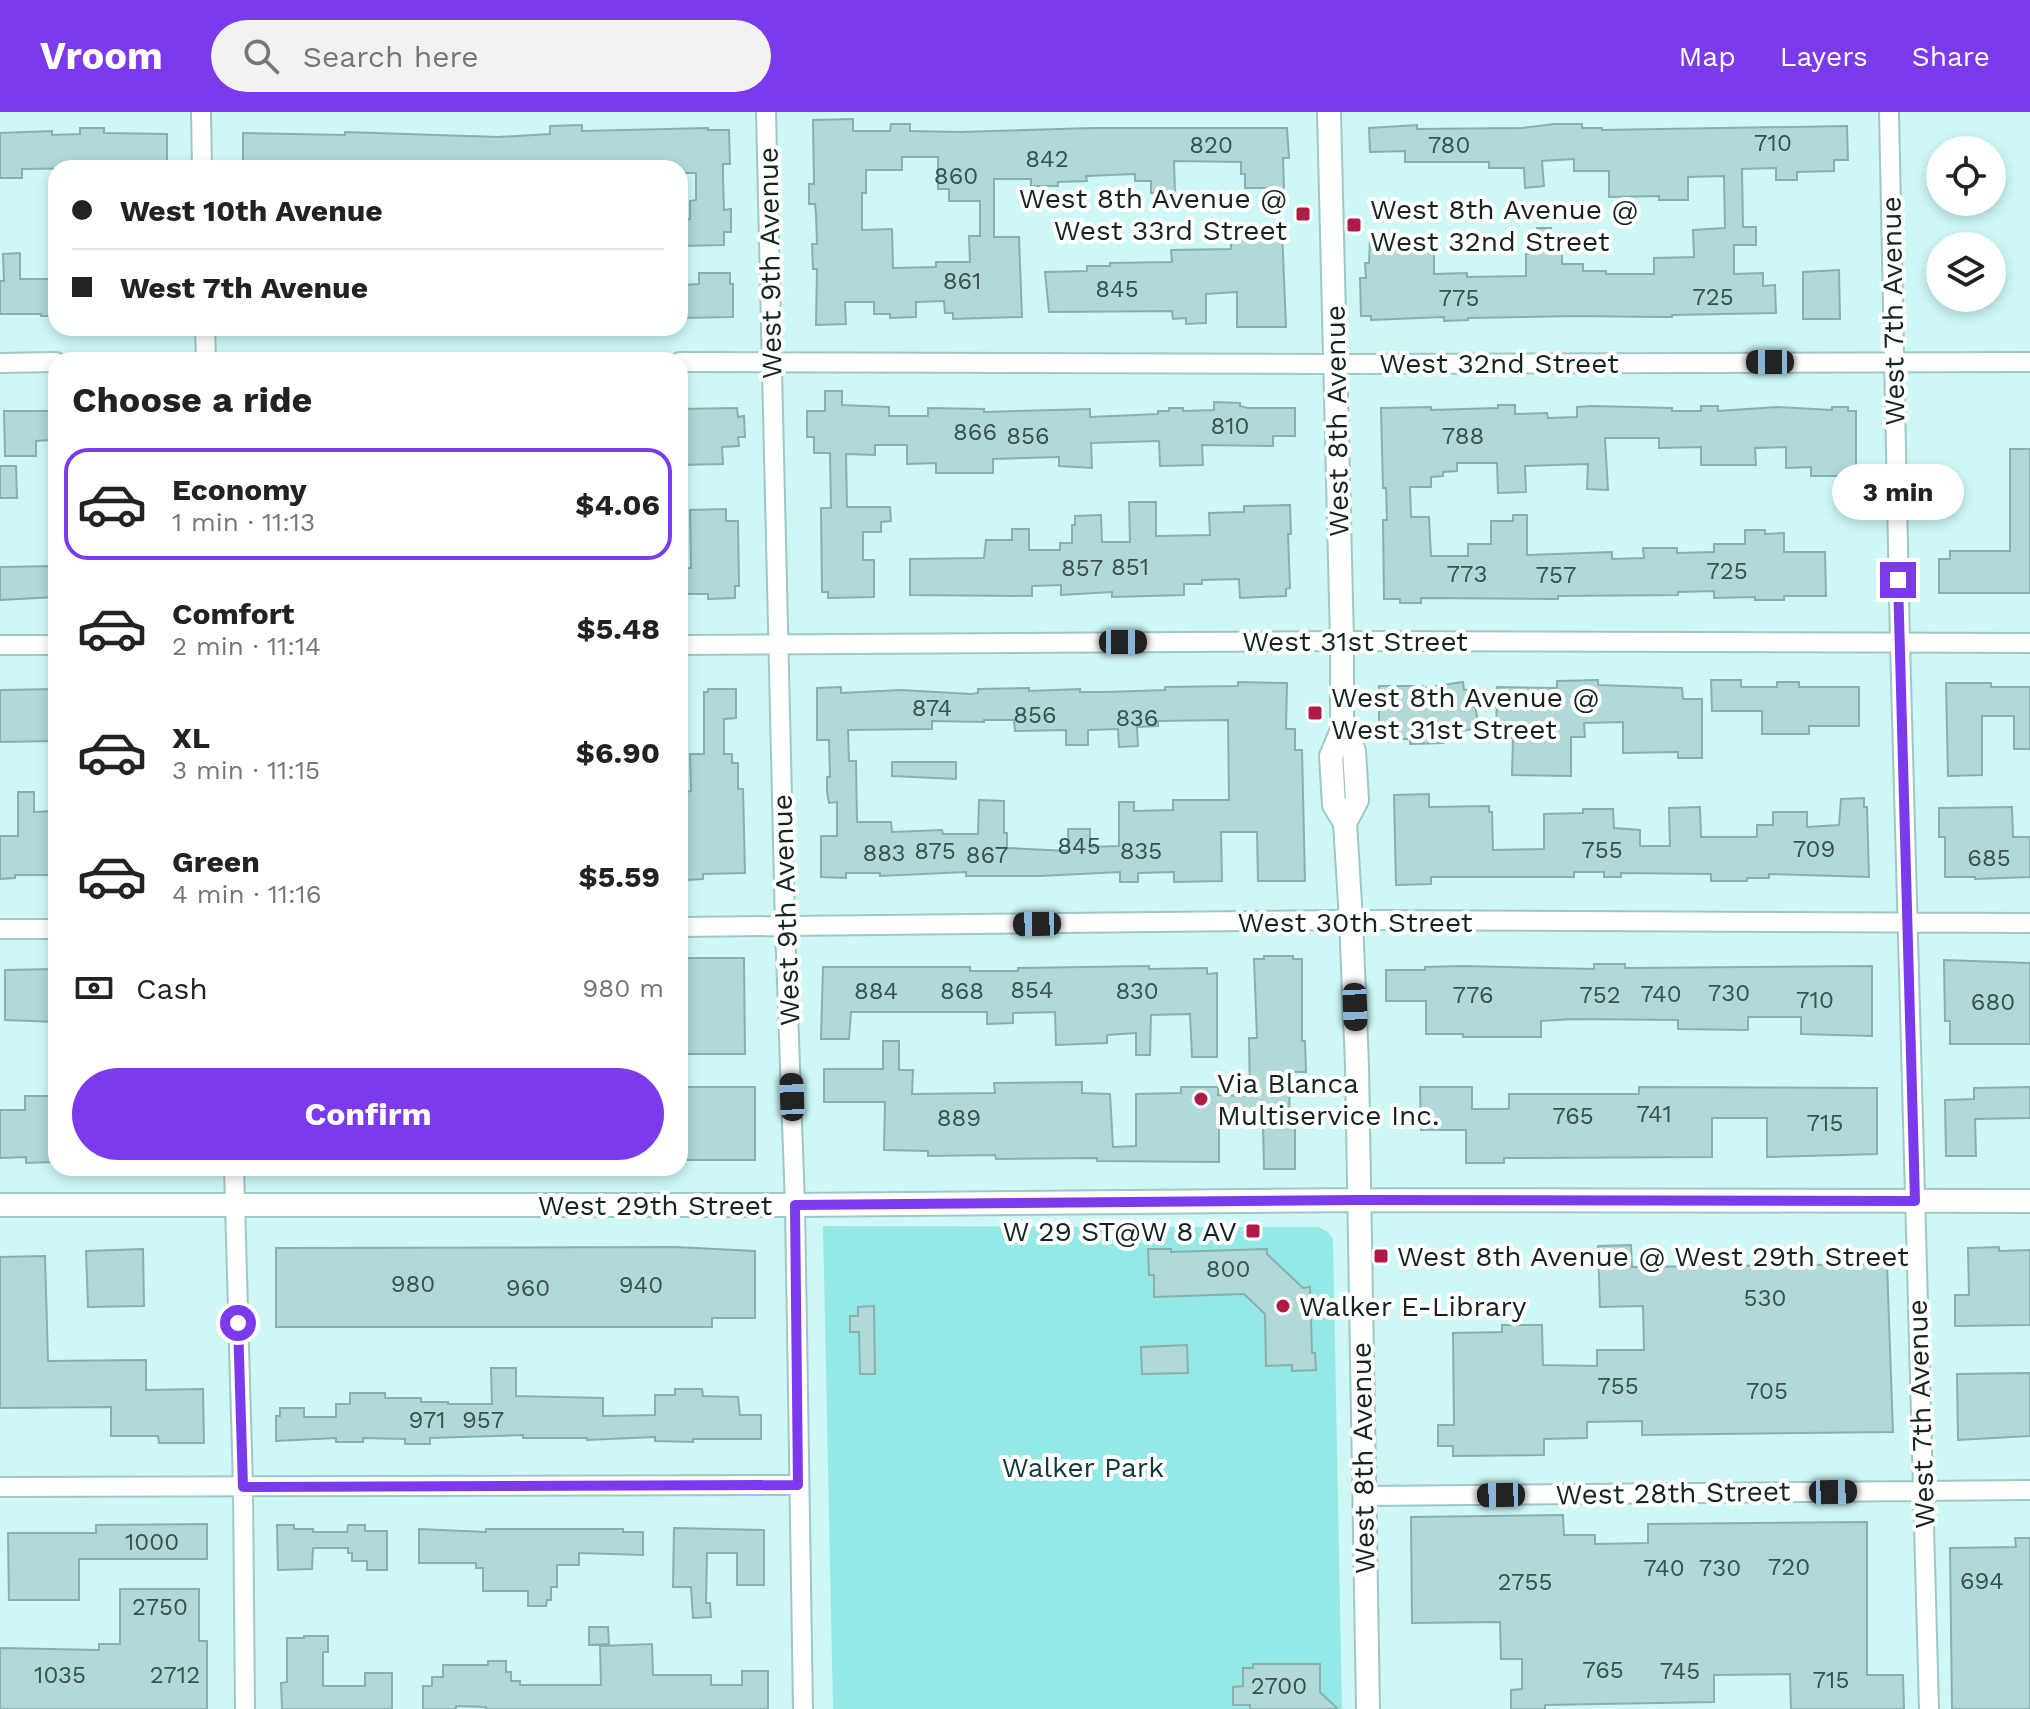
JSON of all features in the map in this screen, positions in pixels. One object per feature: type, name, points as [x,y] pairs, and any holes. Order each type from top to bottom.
[{"type":"street","points":[[201,112],[202,160]]},
{"type":"street","name":"West 9th Avenue","points":[[766,112],[785,927],[795,1205],[803,1709]]},
{"type":"street","name":"West 8th Avenue","points":[[1329,112],[1337,364],[1342,730],[1354,751],[1357,800],[1345,823],[1351,920],[1368,1709]]},
{"type":"street","name":"West 7th Avenue","points":[[1889,112],[1929,1709]]},
{"type":"street","points":[[0,363],[48,362]]},
{"type":"street","name":"West 32nd Street","points":[[688,362],[2030,362]]},
{"type":"street","name":"West 31st Street","points":[[688,645],[1342,641],[2030,643]]},
{"type":"street","points":[[0,645],[48,645]]},
{"type":"street","name":"West 30th Street","points":[[688,927],[1351,920],[2030,923]]},
{"type":"street","points":[[0,929],[48,929]]},
{"type":"street","points":[[234,1176],[243,1487],[245,1709]]},
{"type":"street","name":"West 29th Street","points":[[0,1205],[2030,1201]]},
{"type":"street","points":[[0,1487],[798,1485]]},
{"type":"street","name":"West 28th Street","points":[[1364,1496],[2030,1490]]},
{"type":"green space","name":"Walker Park","points":[[823,1226],[1318,1227],[1328,1232],[1333,1239],[1342,1709],[833,1709]]},
{"type":"building","points":[[853,119],[853,131],[890,131],[891,124],[910,124],[910,131],[960,132],[1287,128],[1289,158],[1283,158],[1284,188],[1245,188],[1241,162],[1174,161],[1175,193],[1151,193],[1151,181],[1135,181],[1135,174],[1086,176],[1087,181],[1058,182],[1058,186],[1031,186],[1031,179],[994,179],[994,237],[1019,237],[1022,317],[953,319],[953,313],[945,313],[944,301],[916,302],[916,317],[890,318],[890,314],[874,314],[874,302],[845,302],[846,324],[816,325],[817,269],[813,269],[812,244],[817,244],[816,214],[815,204],[809,204],[809,184],[814,184],[813,120]],"holes":[[[902,157],[938,157],[938,189],[949,189],[949,201],[980,201],[980,236],[969,236],[970,262],[936,262],[936,267],[893,268],[892,229],[862,230],[862,193],[866,193],[866,170],[902,170]]]},
{"type":"building","points":[[1582,124],[1582,128],[1602,130],[1847,126],[1848,160],[1834,160],[1834,171],[1797,172],[1797,180],[1776,180],[1776,168],[1742,169],[1743,227],[1756,227],[1756,245],[1734,245],[1734,274],[1763,273],[1763,286],[1775,285],[1776,313],[1468,318],[1444,321],[1444,317],[1371,320],[1371,316],[1361,316],[1360,278],[1366,278],[1365,263],[1369,263],[1370,239],[1394,239],[1394,250],[1434,249],[1434,274],[1526,276],[1526,254],[1537,253],[1537,228],[1551,228],[1551,253],[1562,253],[1562,264],[1583,264],[1583,271],[1606,271],[1606,274],[1654,274],[1654,258],[1694,257],[1693,230],[1725,228],[1724,176],[1688,177],[1688,200],[1659,200],[1659,196],[1609,197],[1609,171],[1574,171],[1574,159],[1542,161],[1544,186],[1525,188],[1524,168],[1489,168],[1489,162],[1405,162],[1405,151],[1370,152],[1369,128],[1417,125],[1417,129],[1521,128]]},
{"type":"building","points":[[582,125],[582,131],[729,130],[730,164],[723,164],[723,177],[724,210],[731,209],[731,232],[724,232],[724,245],[688,246],[690,201],[696,200],[696,173],[688,173],[688,160],[243,160],[243,133],[345,135],[345,132],[498,137],[550,134],[550,126]]},
{"type":"building","points":[[80,128],[104,128],[104,133],[167,134],[167,160],[48,160],[48,169],[22,169],[22,178],[0,178],[0,133],[52,131],[52,135],[80,134]]},
{"type":"building","points":[[1282,230],[1286,327],[1237,327],[1237,292],[1206,294],[1206,323],[1186,324],[1186,318],[1173,319],[1172,311],[1049,312],[1045,272],[1087,271],[1087,266],[1110,266],[1110,263],[1172,262],[1171,250],[1231,249],[1231,231]]},
{"type":"building","points":[[20,253],[20,279],[48,279],[48,316],[0,314],[3,254]]},
{"type":"building","points":[[1839,270],[1840,319],[1803,319],[1803,272]]},
{"type":"building","points":[[699,273],[730,273],[733,317],[688,318],[688,285],[699,284]]},
{"type":"building","points":[[825,391],[842,391],[842,405],[889,407],[889,416],[928,416],[928,408],[984,409],[984,412],[1090,409],[1090,417],[1158,414],[1158,411],[1169,411],[1169,408],[1214,410],[1214,402],[1240,403],[1240,406],[1248,408],[1295,408],[1295,436],[1273,436],[1273,446],[1202,445],[1203,465],[1160,466],[1159,441],[1091,443],[1092,468],[1059,466],[1059,457],[993,459],[993,473],[936,473],[936,463],[907,464],[907,445],[875,445],[875,455],[846,454],[847,507],[890,507],[891,521],[881,522],[881,532],[863,532],[863,560],[874,560],[874,597],[828,598],[828,592],[822,592],[821,508],[831,508],[830,453],[814,453],[814,437],[807,437],[807,411],[825,411]]},
{"type":"building","points":[[1498,405],[1515,405],[1515,414],[1547,413],[1548,418],[1577,417],[1577,407],[1592,406],[1672,408],[1672,411],[1701,411],[1701,406],[1718,406],[1718,411],[1777,407],[1832,410],[1832,407],[1848,407],[1848,411],[1856,411],[1856,476],[1811,476],[1811,467],[1786,468],[1786,447],[1755,448],[1756,465],[1701,465],[1701,447],[1659,448],[1659,438],[1605,438],[1608,490],[1587,489],[1588,464],[1525,466],[1526,492],[1498,493],[1497,463],[1457,463],[1457,471],[1431,477],[1431,487],[1410,487],[1411,517],[1429,517],[1431,556],[1468,556],[1468,544],[1491,544],[1491,521],[1513,521],[1513,515],[1527,515],[1527,555],[1612,552],[1612,559],[1644,558],[1643,548],[1677,548],[1677,553],[1714,552],[1714,544],[1745,544],[1745,530],[1765,530],[1765,534],[1784,533],[1784,552],[1825,552],[1826,596],[1755,600],[1755,597],[1714,598],[1714,591],[1678,592],[1678,595],[1558,596],[1558,599],[1421,598],[1421,603],[1384,599],[1383,520],[1387,520],[1381,408],[1431,407],[1431,410],[1498,408]]},
{"type":"building","points":[[737,408],[738,417],[744,416],[745,437],[738,437],[739,446],[722,447],[723,464],[688,465],[688,409]]},
{"type":"building","points":[[4,411],[48,411],[48,440],[36,441],[36,456],[5,456]]},
{"type":"building","points":[[2010,449],[2030,449],[2030,593],[1939,593],[1939,559],[1950,559],[1950,551],[2010,551]]},
{"type":"building","points":[[0,466],[16,466],[17,498],[0,498]]},
{"type":"building","points":[[1129,502],[1156,502],[1156,536],[1210,535],[1209,513],[1244,512],[1244,506],[1290,505],[1290,588],[1286,589],[1286,596],[1240,598],[1239,579],[1184,584],[1184,595],[1112,597],[1112,592],[1061,595],[1061,585],[1032,586],[1032,596],[910,595],[910,559],[984,558],[986,540],[1012,540],[1012,529],[1029,529],[1029,550],[1060,550],[1060,543],[1072,543],[1075,516],[1101,515],[1102,542],[1130,542]]},
{"type":"building","points":[[726,509],[726,521],[738,521],[739,586],[735,586],[735,598],[708,599],[708,594],[688,594],[690,510]]},
{"type":"building","points":[[48,566],[48,597],[0,600],[0,567]]},
{"type":"building","points":[[1598,680],[1598,685],[1682,688],[1683,699],[1702,699],[1702,758],[1678,758],[1678,752],[1623,753],[1623,722],[1584,723],[1585,737],[1571,737],[1571,776],[1512,775],[1513,738],[1496,738],[1497,687],[1557,688],[1557,681]]},
{"type":"building","points":[[1711,680],[1741,680],[1741,687],[1777,687],[1777,682],[1799,682],[1799,687],[1859,687],[1859,726],[1809,726],[1809,734],[1762,734],[1762,711],[1712,711]]},
{"type":"building","points":[[1238,682],[1287,683],[1286,729],[1295,729],[1295,750],[1302,750],[1305,881],[1258,881],[1257,832],[1221,832],[1222,881],[1174,882],[1174,872],[1138,873],[1138,882],[1120,882],[1120,872],[1040,876],[966,876],[966,872],[880,876],[880,873],[846,873],[846,878],[821,877],[821,836],[837,836],[837,802],[829,803],[827,792],[827,777],[830,777],[829,740],[817,740],[817,688],[841,687],[841,693],[901,690],[971,694],[978,693],[978,689],[1106,692],[1238,686]],"holes":[[[1014,720],[1015,731],[1066,730],[1066,745],[1088,745],[1088,730],[1118,729],[1119,747],[1138,746],[1137,727],[1158,726],[1158,721],[1228,720],[1229,800],[1173,800],[1173,810],[1134,811],[1134,802],[1119,802],[1119,846],[1090,847],[1090,829],[1068,829],[1069,851],[1007,848],[1004,801],[979,800],[978,834],[943,834],[942,830],[892,832],[891,822],[857,822],[856,761],[849,761],[848,730],[932,729],[932,721]]]},
{"type":"building","points":[[1463,682],[1464,690],[1472,689],[1479,728],[1443,734],[1443,743],[1410,744],[1410,739],[1379,739],[1379,686],[1423,688]]},
{"type":"building","points":[[1946,683],[2030,687],[2030,749],[2014,749],[2014,716],[1982,716],[1982,775],[1948,776]]},
{"type":"building","points":[[48,689],[48,741],[0,742],[0,690]]},
{"type":"building","points":[[708,689],[736,689],[736,718],[724,719],[724,754],[732,754],[732,763],[738,763],[738,789],[743,789],[745,873],[703,874],[703,879],[688,880],[690,754],[704,754],[704,692]]},
{"type":"building","points":[[892,762],[956,762],[956,779],[892,776]]},
{"type":"building","points":[[18,792],[34,792],[34,812],[48,811],[48,875],[15,875],[15,878],[0,879],[0,836],[18,836]]},
{"type":"building","points":[[1429,794],[1429,807],[1489,806],[1489,812],[1492,812],[1493,850],[1544,849],[1544,814],[1613,809],[1614,828],[1640,830],[1640,846],[1670,846],[1669,808],[1700,807],[1701,837],[1757,837],[1757,825],[1773,825],[1773,812],[1807,812],[1807,827],[1839,825],[1841,799],[1864,798],[1864,807],[1867,807],[1869,877],[1769,874],[1769,878],[1747,878],[1747,881],[1711,881],[1711,874],[1621,873],[1621,877],[1604,877],[1604,872],[1574,872],[1574,877],[1431,877],[1431,884],[1396,885],[1394,795]]},
{"type":"building","points":[[2012,807],[2013,837],[2030,837],[2030,877],[1945,877],[1945,837],[1939,837],[1939,808]]},
{"type":"building","points":[[1264,956],[1302,959],[1302,1041],[1305,1041],[1306,1072],[1290,1072],[1289,1127],[1295,1127],[1295,1169],[1264,1169],[1263,1124],[1219,1123],[1219,1162],[928,1156],[928,1151],[884,1150],[885,1102],[824,1102],[824,1069],[883,1069],[883,1041],[899,1041],[899,1070],[913,1070],[912,1094],[995,1093],[994,1083],[1082,1082],[1082,1093],[1110,1094],[1113,1147],[1136,1146],[1136,1094],[1181,1093],[1181,1087],[1218,1087],[1218,1095],[1250,1096],[1249,1038],[1257,1038],[1254,959],[1264,959]]},
{"type":"building","points":[[688,958],[744,958],[745,1054],[688,1054]]},
{"type":"building","points":[[1944,960],[2030,963],[2030,1044],[1950,1044],[1950,1021],[1945,1021]]},
{"type":"building","points":[[1594,964],[1625,964],[1625,968],[1872,966],[1872,1036],[1801,1034],[1801,1017],[1748,1017],[1748,1030],[1678,1029],[1678,1020],[1573,1019],[1541,1021],[1541,1037],[1463,1037],[1463,1034],[1426,1034],[1426,1001],[1386,1001],[1386,970],[1463,966],[1594,969]]},
{"type":"building","points":[[1149,966],[1149,969],[1207,968],[1207,974],[1217,973],[1217,1057],[1192,1057],[1190,1014],[1151,1015],[1150,1055],[1136,1055],[1136,1033],[1107,1035],[1107,1043],[1056,1045],[1055,1012],[1013,1013],[1013,1023],[987,1024],[987,1012],[851,1012],[849,1039],[821,1039],[823,967],[970,967],[970,971],[1018,971],[1018,968]]},
{"type":"building","points":[[48,969],[48,1022],[5,1020],[5,970]]},
{"type":"building","points":[[688,1087],[755,1087],[755,1160],[688,1160]]},
{"type":"building","points":[[1420,1087],[1472,1087],[1472,1109],[1509,1109],[1509,1094],[1639,1094],[1639,1087],[1877,1088],[1877,1154],[1767,1157],[1767,1118],[1712,1118],[1712,1157],[1504,1158],[1504,1163],[1466,1163],[1466,1130],[1421,1130]]},
{"type":"building","points":[[2030,1087],[2030,1118],[1975,1119],[1976,1156],[1946,1156],[1945,1100],[1974,1099],[1974,1088]]},
{"type":"building","points":[[25,1096],[48,1096],[48,1162],[26,1163],[26,1157],[0,1158],[0,1110],[25,1110]]},
{"type":"building","points":[[1631,1245],[1632,1267],[1887,1264],[1893,1432],[1642,1435],[1642,1421],[1587,1422],[1587,1438],[1544,1439],[1544,1455],[1453,1456],[1453,1446],[1438,1446],[1438,1425],[1454,1425],[1453,1333],[1502,1332],[1502,1325],[1542,1325],[1543,1365],[1597,1366],[1597,1350],[1644,1350],[1643,1306],[1600,1307],[1598,1246]]},
{"type":"building","points":[[675,1247],[755,1251],[755,1318],[712,1318],[712,1327],[276,1327],[276,1248]]},
{"type":"building","points":[[1999,1247],[1999,1251],[2030,1250],[2030,1325],[1955,1326],[1955,1295],[1969,1295],[1968,1248]]},
{"type":"building","points":[[143,1249],[144,1306],[88,1307],[86,1251]]},
{"type":"building","name":"Walker E-Library","points":[[1148,1249],[1171,1249],[1171,1252],[1267,1249],[1267,1254],[1303,1288],[1310,1287],[1312,1353],[1315,1353],[1316,1370],[1292,1371],[1292,1365],[1266,1366],[1265,1314],[1244,1294],[1154,1297],[1154,1275],[1149,1275]]},
{"type":"building","points":[[45,1256],[48,1361],[146,1360],[146,1390],[203,1389],[204,1443],[159,1443],[158,1436],[111,1436],[111,1407],[0,1408],[0,1257]]},
{"type":"building","points":[[874,1306],[875,1374],[860,1374],[859,1332],[850,1332],[850,1316],[858,1316],[858,1307]]},
{"type":"building","points":[[1187,1345],[1188,1373],[1142,1374],[1141,1347]]},
{"type":"building","points":[[491,1368],[516,1368],[516,1396],[603,1398],[603,1416],[655,1415],[655,1395],[675,1395],[675,1389],[702,1389],[703,1396],[738,1397],[740,1415],[761,1415],[761,1439],[693,1439],[693,1442],[655,1441],[655,1437],[587,1440],[523,1438],[523,1435],[430,1438],[430,1444],[405,1444],[405,1439],[363,1438],[363,1442],[336,1442],[336,1438],[276,1441],[276,1416],[280,1416],[280,1408],[304,1408],[304,1417],[336,1417],[336,1404],[350,1404],[350,1393],[385,1393],[385,1398],[421,1398],[421,1402],[492,1404]]},
{"type":"building","points":[[2030,1373],[2030,1436],[1958,1440],[1957,1374]]},
{"type":"building","points":[[1563,1515],[1564,1535],[1595,1535],[1595,1544],[1648,1543],[1648,1524],[1867,1522],[1867,1675],[1903,1675],[1904,1709],[1791,1709],[1790,1674],[1714,1675],[1714,1702],[1545,1705],[1545,1709],[1511,1709],[1511,1690],[1522,1689],[1522,1659],[1501,1659],[1500,1622],[1412,1623],[1411,1517]]},
{"type":"building","points":[[207,1524],[207,1559],[79,1559],[79,1600],[9,1600],[8,1533],[96,1533],[96,1525]]},
{"type":"building","points":[[277,1525],[294,1525],[294,1529],[313,1529],[313,1532],[347,1532],[348,1525],[365,1525],[365,1531],[387,1531],[387,1570],[367,1570],[367,1561],[352,1561],[348,1548],[313,1548],[312,1569],[278,1570]]},
{"type":"building","points":[[674,1528],[764,1530],[764,1585],[737,1585],[737,1553],[707,1553],[706,1603],[710,1603],[711,1617],[693,1618],[691,1587],[673,1587]]},
{"type":"building","points":[[419,1529],[486,1532],[486,1529],[623,1529],[623,1532],[643,1532],[643,1555],[579,1553],[579,1565],[557,1565],[557,1587],[551,1587],[551,1600],[547,1600],[546,1606],[528,1606],[528,1591],[483,1591],[483,1568],[476,1568],[476,1563],[419,1563]]},
{"type":"building","points":[[2015,1538],[2030,1538],[2030,1709],[1952,1709],[1950,1548],[2016,1547]]},
{"type":"building","points":[[120,1589],[199,1589],[199,1641],[207,1641],[207,1709],[0,1709],[0,1648],[99,1650],[99,1644],[120,1644]]},
{"type":"building","points":[[589,1627],[608,1627],[609,1644],[589,1645]]},
{"type":"building","points":[[328,1636],[328,1652],[323,1652],[323,1686],[365,1686],[365,1673],[392,1673],[392,1709],[282,1709],[281,1683],[287,1682],[287,1638]]},
{"type":"building","points":[[652,1644],[653,1675],[711,1675],[711,1685],[742,1685],[742,1671],[768,1671],[768,1709],[486,1709],[456,1706],[456,1709],[423,1709],[423,1686],[432,1686],[432,1677],[443,1677],[443,1665],[488,1665],[488,1661],[506,1661],[506,1672],[511,1672],[511,1681],[520,1681],[520,1685],[601,1685],[600,1646]]},
{"type":"building","points":[[1253,1664],[1320,1664],[1320,1692],[1338,1709],[1250,1709],[1250,1705],[1233,1705],[1233,1687],[1243,1686],[1243,1668],[1253,1668]]},
{"type":"place","name":"West 8th Avenue @ West 33rd Street","points":[[1303,214]]},
{"type":"place","name":"West 8th Avenue @ West 32nd Street","points":[[1354,225]]},
{"type":"place","name":"West 8th Avenue @ West 31st Street","points":[[1315,713]]},
{"type":"place","name":"Via Blanca Multiservice Inc.","points":[[1201,1099]]},
{"type":"place","name":"W 29 ST@W 8 AV","points":[[1253,1231]]},
{"type":"place","name":"West 8th Avenue @ West 29th Street","points":[[1381,1256]]},
{"type":"place","name":"Walker E-Library","points":[[1283,1306]]},
{"type":"route","points":[[238,1323],[243,1487],[798,1485],[795,1205],[1358,1200],[1915,1201],[1898,580]]}]
